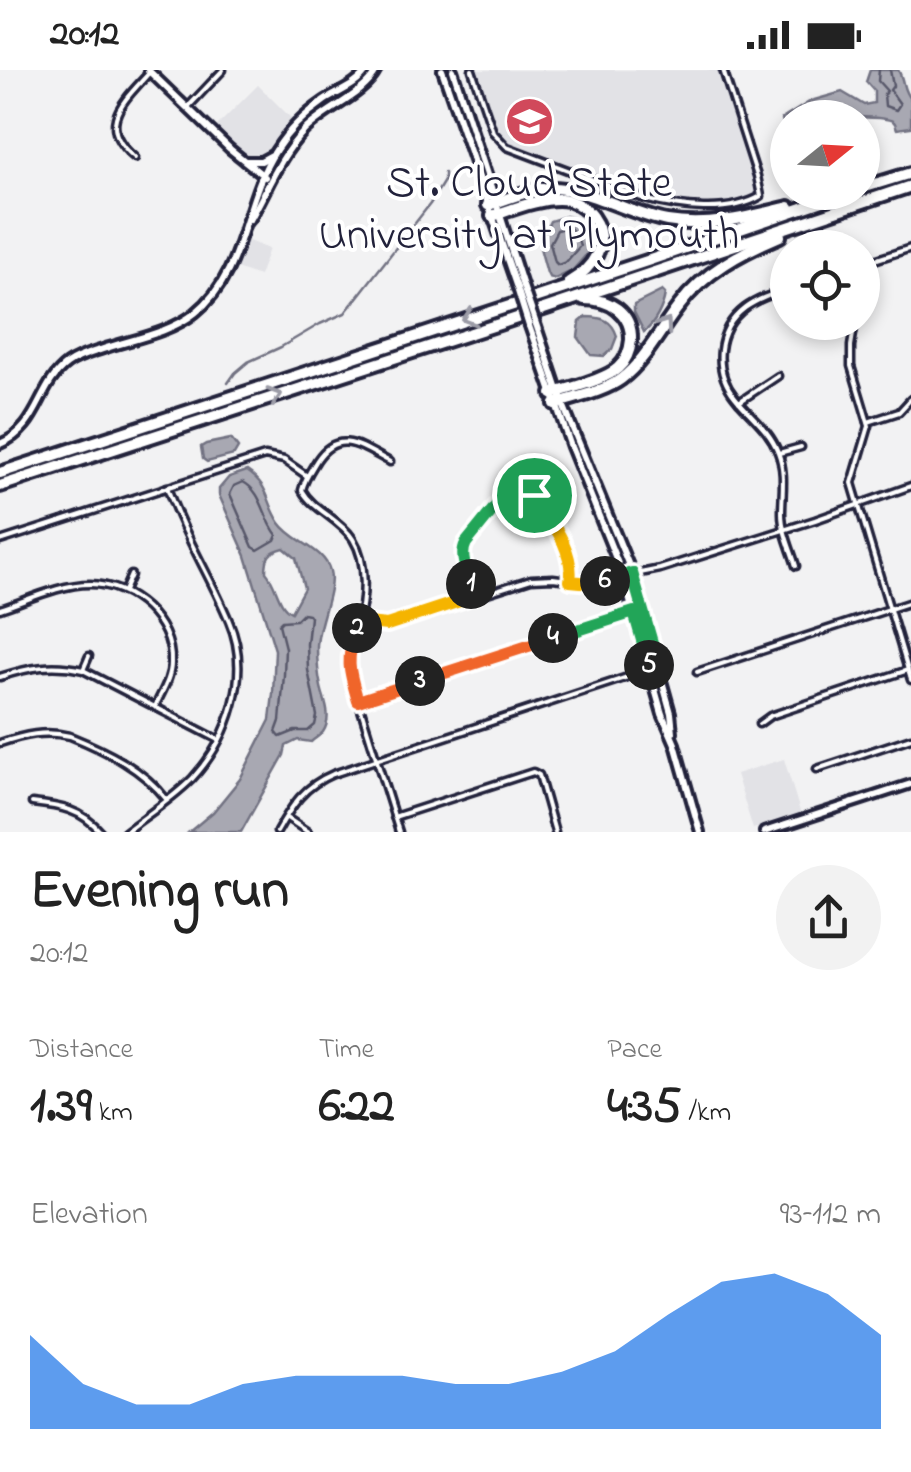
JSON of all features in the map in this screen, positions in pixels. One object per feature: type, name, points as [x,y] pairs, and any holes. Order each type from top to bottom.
[{"type":"highway","points":[[880,182],[911,173]]},
{"type":"highway","points":[[880,196],[911,186]]},
{"type":"highway","points":[[494,209],[538,189],[569,189],[654,218],[682,223],[710,224],[777,210]]},
{"type":"highway","points":[[494,209],[558,199],[578,204],[596,222],[601,242],[596,256],[583,273],[556,290]]},
{"type":"highway","points":[[0,474],[798,210]]},
{"type":"highway","points":[[0,486],[838,210]]},
{"type":"highway","points":[[557,398],[616,382],[632,370],[683,300],[722,265],[755,246],[838,210]]},
{"type":"highway","points":[[557,398],[614,371],[627,357],[631,344],[629,323],[620,310],[601,300],[573,298]]},
{"type":"main road","points":[[0,444],[27,426],[56,374],[71,361],[173,326],[199,310],[218,291],[273,154],[304,117],[358,82],[367,70]]},
{"type":"main road","points":[[246,225],[302,133],[327,111],[362,90],[377,70]]},
{"type":"main road","points":[[442,70],[494,209]]},
{"type":"main road","points":[[453,70],[557,398],[654,668]]},
{"type":"main road","points":[[149,71],[244,161],[270,180]]},
{"type":"main road","points":[[244,161],[261,161],[273,154]]},
{"type":"main road","points":[[557,398],[632,573],[662,714],[700,832]]},
{"type":"main road","points":[[764,832],[911,784]]},
{"type":"street","points":[[187,108],[223,70]]},
{"type":"street","points":[[472,70],[493,132],[502,143],[524,155],[644,199],[664,204],[721,206],[761,196],[723,70]]},
{"type":"street","points":[[136,158],[121,144],[114,122],[119,106],[149,71]]},
{"type":"street","points":[[880,258],[911,249]]},
{"type":"street","points":[[770,298],[744,309],[730,322],[720,353],[722,374],[739,402],[764,427],[779,453],[784,475],[782,518],[796,566]]},
{"type":"street","points":[[851,340],[852,366],[868,422],[868,434],[852,478],[911,680]]},
{"type":"street","points":[[739,402],[778,376]]},
{"type":"street","points":[[868,422],[899,412],[911,399]]},
{"type":"street","points":[[390,462],[355,443],[339,442],[324,449],[302,485],[304,494],[346,529],[358,548],[363,569],[358,622],[348,662],[398,832]]},
{"type":"street","points":[[779,453],[802,446]]},
{"type":"street","points":[[0,542],[265,456],[278,458],[307,476]]},
{"type":"street","points":[[358,622],[387,625],[531,579],[591,583],[660,568],[911,486]]},
{"type":"street","points":[[125,832],[194,776],[219,740],[235,693],[235,636],[166,487]]},
{"type":"street","points":[[475,596],[462,551],[504,494],[514,488],[525,488],[534,495],[558,533],[570,561],[570,581]]},
{"type":"street","points":[[124,591],[131,576]]},
{"type":"street","points":[[0,609],[80,584],[103,585],[137,599],[155,617],[169,647],[171,670],[155,707]]},
{"type":"street","points":[[697,672],[911,602]]},
{"type":"street","points":[[358,701],[634,612]]},
{"type":"street","points":[[83,670],[89,656]]},
{"type":"street","points":[[0,676],[45,665],[83,670],[219,740]]},
{"type":"street","points":[[278,832],[294,802],[311,785],[333,774],[654,668]]},
{"type":"street","points":[[759,724],[770,716],[908,670]]},
{"type":"street","points":[[0,744],[34,733],[70,736],[140,771],[167,800]]},
{"type":"street","points":[[817,769],[911,738]]},
{"type":"street","points":[[394,817],[537,772],[555,832]]},
{"type":"street","points":[[32,803],[76,811],[101,832]]},
{"type":"street","points":[[285,817],[308,832]]},
{"type":"shaded area","points":[[475,70],[719,70],[758,192],[754,197],[722,202],[680,202],[635,192],[512,147],[493,126]]},
{"type":"shaded area","points":[[258,85],[295,122],[268,155],[254,159],[243,156],[214,129]]},
{"type":"shaded area","points":[[246,240],[269,249],[259,276],[236,268]]},
{"type":"shaded area","points":[[784,759],[801,815],[753,829],[736,774]]},
{"type":"water","points":[[870,70],[898,70],[911,100],[911,127],[897,129],[894,122],[880,119],[880,100],[874,100],[874,91],[866,82]]},
{"type":"water","points":[[842,92],[856,100],[814,100]]},
{"type":"water","points":[[566,216],[583,228],[592,248],[572,271],[555,279],[547,273],[539,244],[550,221]]},
{"type":"water","points":[[662,291],[665,294],[660,310],[644,332],[634,305]]},
{"type":"water","points":[[586,317],[606,320],[615,331],[612,349],[604,356],[591,355],[578,337],[580,322]]},
{"type":"water","points":[[231,439],[238,448],[234,455],[207,462],[203,459],[201,447]]},
{"type":"water","points":[[247,471],[255,477],[280,523],[327,563],[330,588],[317,647],[327,721],[323,732],[311,742],[298,740],[286,746],[241,832],[189,832],[213,812],[240,779],[270,720],[273,694],[275,650],[246,556],[219,495],[229,477]],"holes":[[[284,548],[296,558],[304,588],[291,612],[280,599],[266,567],[269,556]]]},
{"type":"waterway","points":[[228,383],[248,362],[345,313],[430,204],[444,181],[444,173]]},
{"type":"place","name":"St. Cloud State University at Plymouth","points":[[529,122]]},
{"type":"route","points":[[525,488],[534,495],[570,561],[570,581],[601,582],[632,573],[659,667],[650,670],[634,612],[358,701],[349,672],[348,652],[358,622],[387,625],[475,596],[463,547],[509,490],[525,488]]}]
